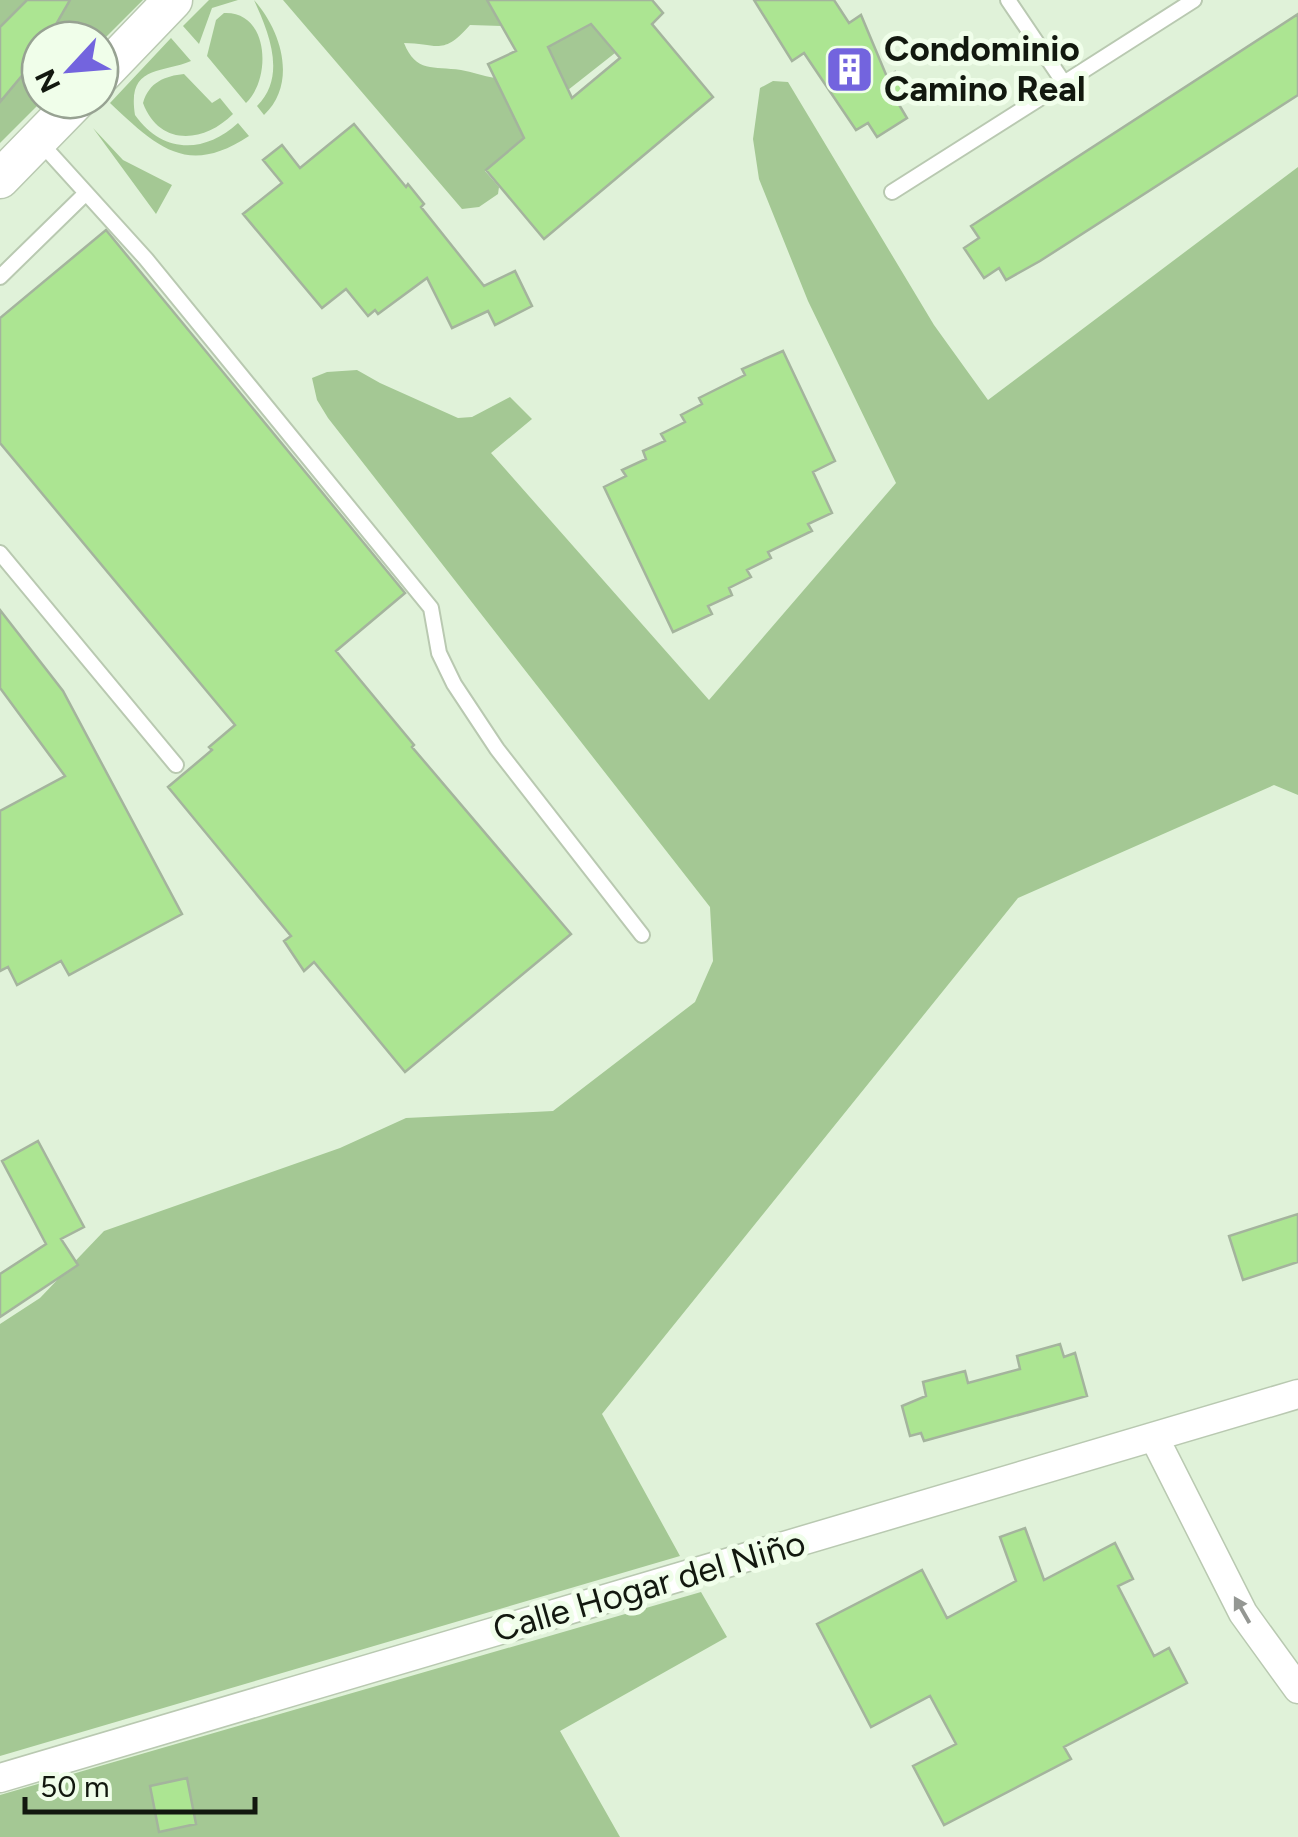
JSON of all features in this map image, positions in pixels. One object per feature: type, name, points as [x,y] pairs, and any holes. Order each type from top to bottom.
[{"type":"main road","points":[[120,55],[172,0]]},
{"type":"main road","points":[[0,179],[58,120]]},
{"type":"street","name":"Calle Hogar del Niño","points":[[0,1778],[1298,1394]]},
{"type":"street","points":[[1154,1436],[1243,1613],[1298,1689]]},
{"type":"lane","points":[[1008,0],[1064,83]]},
{"type":"lane","points":[[892,192],[1194,0]]},
{"type":"lane","points":[[38,140],[158,274],[431,608],[439,653],[454,684],[498,748],[642,935]]},
{"type":"lane","points":[[0,277],[86,193]]},
{"type":"lane","points":[[0,553],[176,765]]},
{"type":"green space","points":[[0,0],[143,0],[120,23],[20,20],[23,120],[0,143]]},
{"type":"green space","points":[[209,0],[238,0],[212,8],[199,44],[183,26]]},
{"type":"green space","points":[[254,0],[272,26],[282,57],[281,88],[264,115],[257,106],[271,81],[272,54]]},
{"type":"green space","points":[[283,0],[487,0],[525,12],[502,26],[470,25],[446,45],[404,43],[420,64],[495,78],[508,104],[556,109],[485,171],[499,187],[498,194],[479,207],[462,209]]},
{"type":"green space","points":[[580,5],[615,53],[568,90],[548,47],[558,42]]},
{"type":"green space","points":[[224,13],[239,15],[250,23],[262,48],[260,78],[246,103],[207,56],[216,20]]},
{"type":"green space","points":[[171,38],[191,61],[141,79],[134,99],[135,115],[146,128],[171,143],[212,140],[238,123],[249,136],[208,154],[174,151],[158,144],[120,112],[120,92]]},
{"type":"green space","points":[[184,74],[212,103],[220,98],[233,114],[196,135],[183,136],[160,127],[143,103],[146,96],[159,81]]},
{"type":"green space","points":[[773,81],[788,82],[934,325],[988,400],[1298,167],[1298,795],[1274,785],[1018,898],[602,1414],[680,1556],[0,1756],[0,1324],[40,1298],[104,1231],[340,1148],[406,1118],[553,1111],[695,1002],[713,961],[710,907],[328,418],[317,400],[312,378],[327,372],[357,370],[458,418],[472,417],[510,397],[532,419],[491,453],[709,700],[896,483],[808,301],[759,179],[753,139],[760,88]]},
{"type":"green space","points":[[93,128],[123,160],[172,185],[156,214]]},
{"type":"green space","points":[[701,1592],[727,1637],[560,1731],[620,1837],[0,1837],[0,1795]],"holes":[[[186,1779],[195,1824],[159,1831],[150,1786]]]},
{"type":"building","points":[[27,0],[70,0],[58,20],[20,20],[20,78],[0,102],[0,27]]},
{"type":"building","points":[[487,0],[652,0],[663,13],[652,24],[713,97],[544,239],[486,170],[524,138],[488,64],[516,51]],"holes":[[[591,24],[620,58],[572,98],[548,47]]]},
{"type":"building","name":"Condominio Camino Real","points":[[754,0],[834,0],[849,23],[861,15],[887,77],[895,72],[909,95],[898,103],[907,118],[877,137],[868,123],[856,130],[804,53],[792,61]]},
{"type":"building","points":[[1298,14],[1298,95],[1040,261],[1006,280],[999,268],[984,278],[964,248],[979,238],[971,226]]},
{"type":"building","points":[[354,124],[406,187],[408,184],[424,204],[421,207],[484,286],[515,271],[532,306],[495,325],[488,311],[452,328],[427,278],[378,314],[375,310],[368,316],[346,289],[322,308],[243,214],[282,183],[263,160],[282,145],[300,168]]},
{"type":"building","points":[[106,230],[405,593],[336,651],[571,934],[405,1072],[314,962],[304,971],[284,941],[291,936],[168,787],[235,725],[0,443],[0,318]]},
{"type":"building","points":[[783,351],[835,461],[813,472],[832,513],[808,524],[812,531],[768,552],[771,558],[747,570],[751,577],[729,588],[732,595],[708,606],[712,614],[673,632],[604,487],[626,476],[622,470],[646,459],[643,451],[665,441],[661,434],[685,422],[681,415],[702,404],[699,398],[745,375],[742,369]]},
{"type":"building","points":[[0,610],[63,691],[182,914],[69,975],[61,961],[17,985],[8,967],[0,971],[0,811],[65,776],[0,688]]},
{"type":"building","points":[[38,1141],[84,1227],[61,1239],[78,1265],[0,1317],[0,1274],[46,1244],[2,1161]]},
{"type":"building","points":[[1298,1214],[1298,1262],[1243,1280],[1229,1236]]},
{"type":"building","points":[[1060,1344],[1064,1357],[1075,1353],[1087,1396],[924,1441],[921,1433],[910,1436],[902,1406],[926,1396],[923,1382],[965,1371],[968,1383],[1020,1369],[1017,1356]]},
{"type":"building","points":[[1025,1528],[1044,1580],[1115,1543],[1133,1579],[1118,1586],[1154,1656],[1169,1648],[1187,1683],[1064,1747],[1071,1759],[944,1825],[913,1766],[956,1744],[930,1696],[871,1727],[817,1624],[922,1570],[947,1618],[1016,1581],[1000,1537]]},
{"type":"building","points":[[187,1778],[196,1824],[159,1832],[150,1786]]},
{"type":"place","name":"Condominio Camino Real","points":[[849,69]]}]
